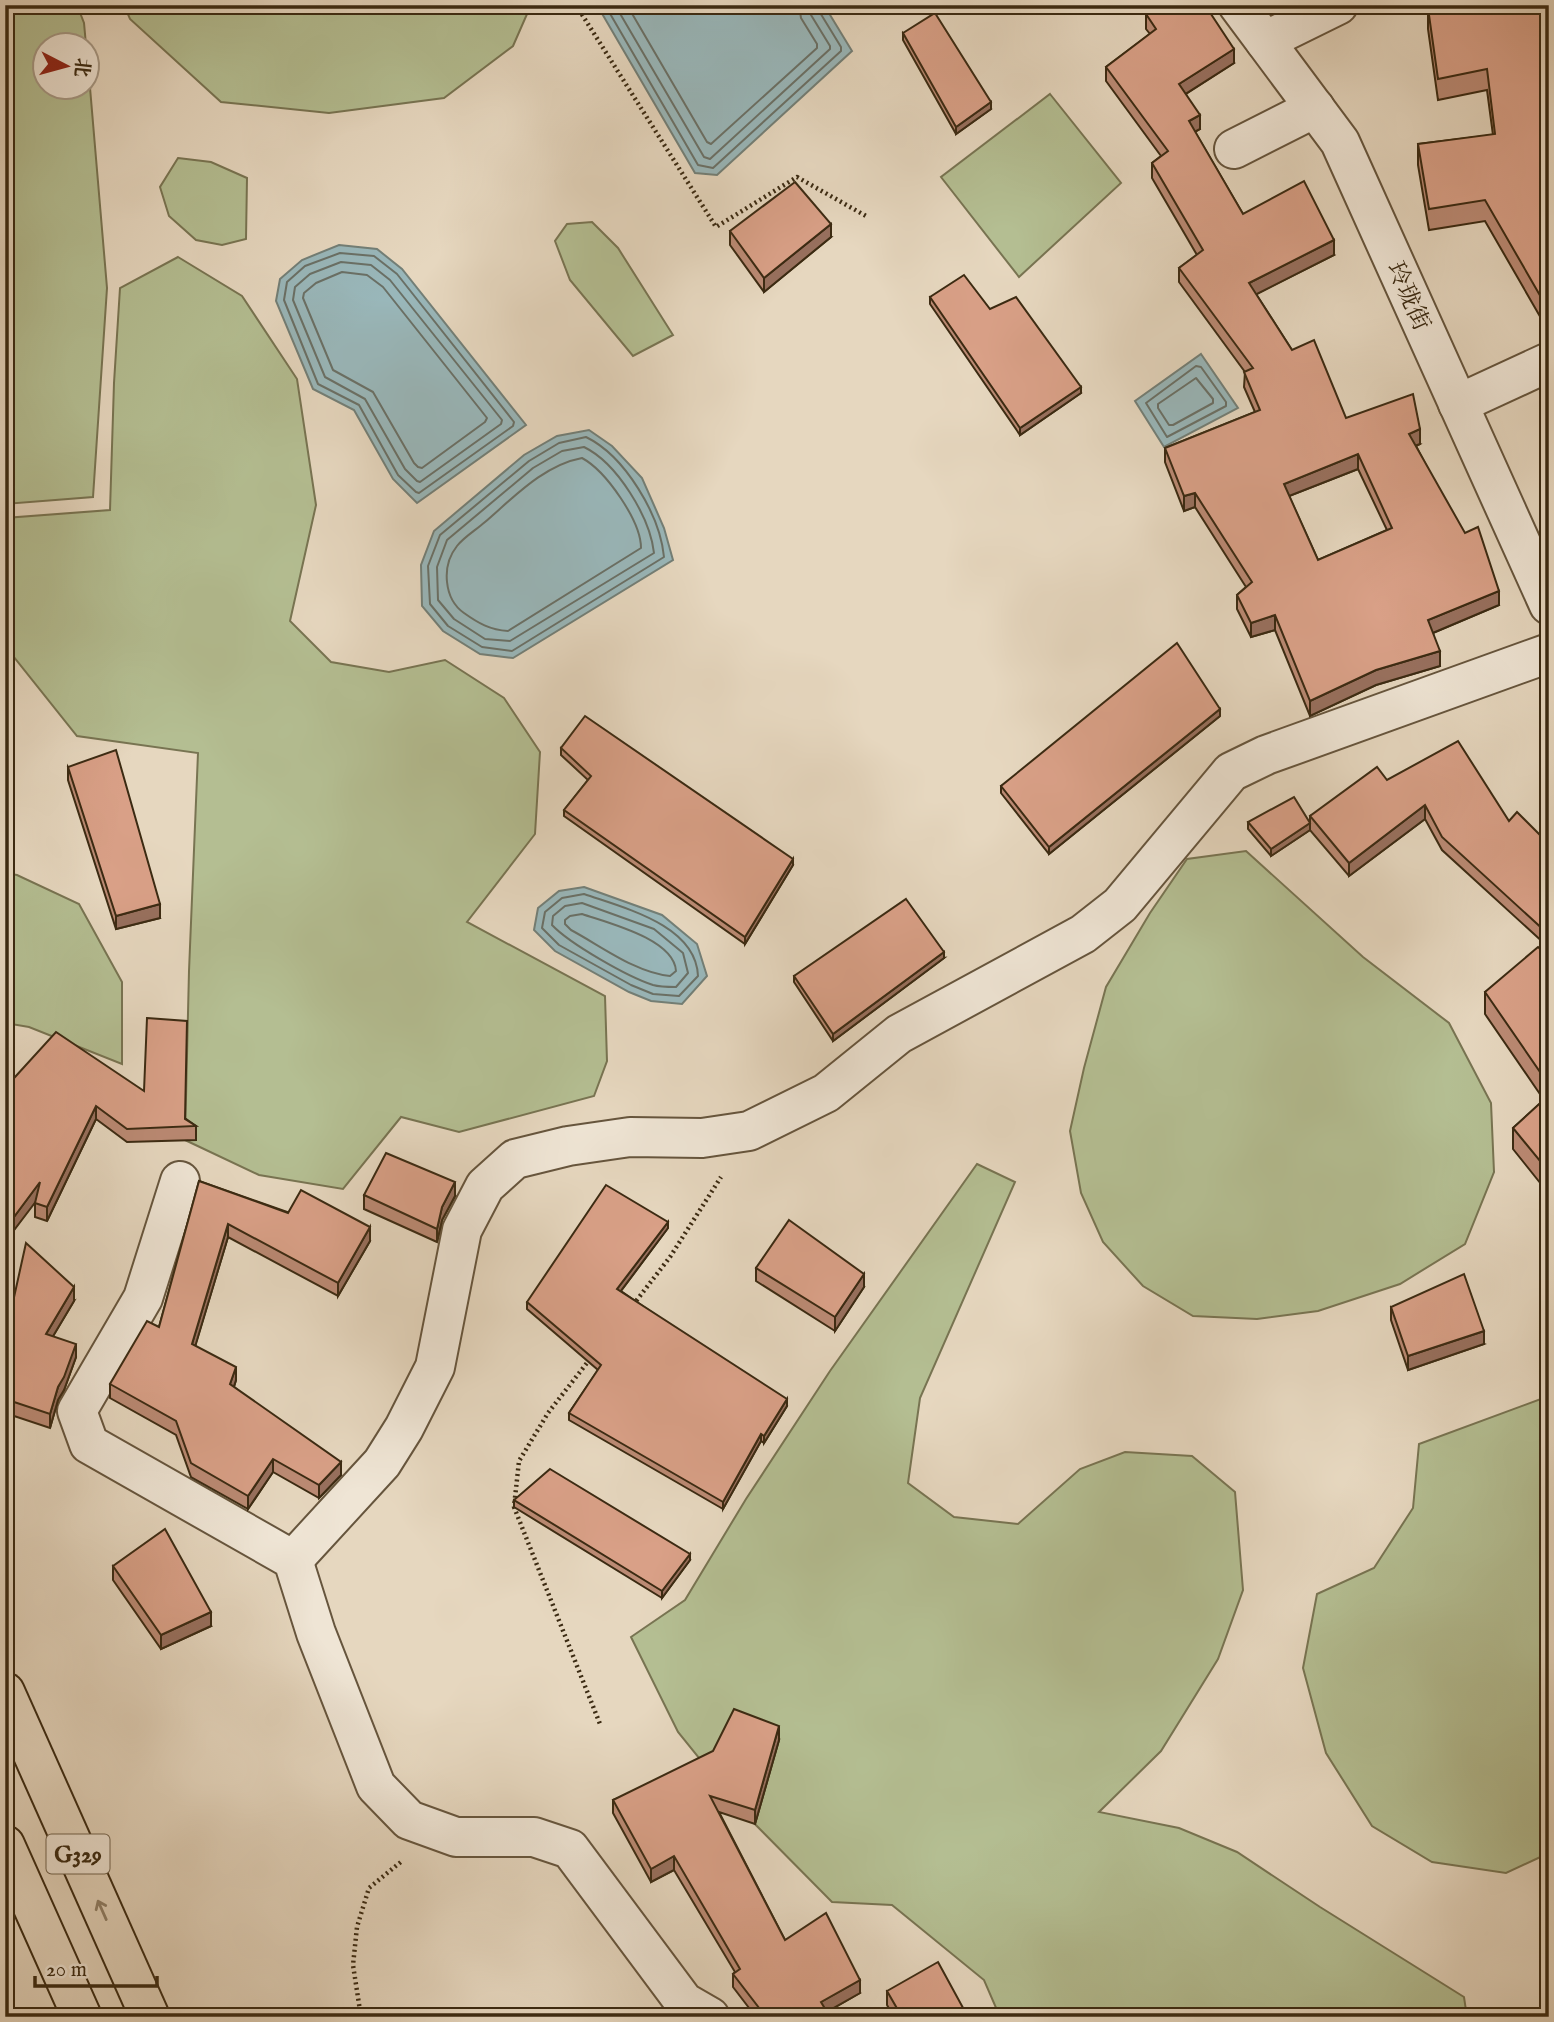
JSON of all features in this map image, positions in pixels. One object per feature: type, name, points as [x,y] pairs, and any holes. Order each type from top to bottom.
[{"type":"highway","name":"G329","points":[[5,1692],[150,2017]]},
{"type":"highway","name":"G329","points":[[5,1845],[82,2017]]},
{"type":"street","name":"玲珑街","points":[[1238,5],[1340,142],[1549,605]]},
{"type":"street","points":[[1265,41],[1338,5]]},
{"type":"street","points":[[1234,149],[1315,108]]},
{"type":"street","points":[[1458,404],[1549,362]]},
{"type":"street","points":[[293,1560],[382,1463],[404,1428],[435,1367],[461,1230],[485,1186],[515,1158],[568,1146],[630,1137],[702,1138],[749,1132],[826,1093],[899,1034],[1083,934],[1120,905],[1231,772],[1266,755],[1549,653]]},
{"type":"street","points":[[180,1181],[143,1298],[77,1411],[89,1444],[293,1560],[316,1633],[376,1786],[409,1820],[456,1838],[534,1837],[570,1849],[684,2002],[710,2017]]},
{"type":"path","points":[[576,5],[716,227],[797,177],[866,216]]},
{"type":"path","points":[[629,1309],[670,1257],[749,1132]]},
{"type":"path","points":[[597,1350],[548,1413],[519,1461],[514,1507],[600,1724]]},
{"type":"path","points":[[361,2017],[353,1965],[357,1927],[369,1888],[405,1858],[456,1838]]},
{"type":"green space","points":[[5,5],[77,5],[85,32],[32,32],[32,102],[91,102],[107,288],[93,497],[5,504]]},
{"type":"green space","points":[[124,5],[531,5],[513,46],[444,98],[329,113],[221,102],[130,19]]},
{"type":"green space","points":[[1050,94],[1121,183],[1019,277],[941,177]]},
{"type":"green space","points":[[178,158],[211,162],[247,178],[246,239],[222,245],[196,240],[169,216],[160,187]]},
{"type":"green space","points":[[592,222],[618,248],[673,335],[633,356],[570,280],[555,241],[567,224]]},
{"type":"green space","points":[[178,257],[242,296],[297,379],[316,505],[290,621],[331,662],[389,672],[445,660],[504,698],[540,752],[535,834],[467,922],[605,996],[607,1061],[594,1096],[459,1132],[401,1117],[343,1189],[259,1175],[185,1140],[198,753],[77,736],[9,651],[5,650],[5,518],[110,510],[120,288]]},
{"type":"green space","points":[[1246,851],[1363,957],[1449,1023],[1491,1103],[1494,1172],[1465,1244],[1400,1284],[1318,1311],[1257,1319],[1193,1316],[1143,1286],[1103,1242],[1081,1193],[1070,1131],[1106,987],[1150,913],[1187,859]]},
{"type":"green space","points":[[5,873],[17,875],[79,904],[122,982],[122,1064],[29,1027],[5,1023]]},
{"type":"green space","points":[[977,1164],[1015,1182],[920,1398],[908,1483],[954,1517],[1018,1524],[1080,1469],[1125,1452],[1192,1456],[1235,1492],[1243,1590],[1218,1659],[1161,1751],[1099,1812],[1179,1828],[1237,1852],[1464,1997],[1467,2017],[1000,2017],[984,1980],[892,1905],[832,1902],[741,1810],[678,1732],[631,1637],[685,1600],[746,1499],[830,1371]]},
{"type":"green space","points":[[1549,1396],[1549,1853],[1506,1873],[1432,1862],[1372,1826],[1326,1753],[1303,1668],[1317,1594],[1374,1568],[1413,1508],[1419,1444]]},
{"type":"water","points":[[597,5],[824,5],[852,51],[717,175],[695,173]]},
{"type":"water","points":[[339,245],[377,249],[402,269],[526,425],[417,503],[393,479],[354,410],[313,389],[276,301],[280,279],[302,260]]},
{"type":"water","points":[[1201,354],[1238,408],[1164,447],[1135,401]]},
{"type":"water","points":[[589,430],[612,446],[642,478],[664,528],[673,560],[513,658],[480,654],[443,631],[422,606],[421,565],[434,531],[524,455],[557,436]]},
{"type":"water","points":[[584,887],[662,915],[697,944],[707,976],[682,1004],[651,1001],[629,992],[555,951],[534,930],[538,908],[559,891]]},
{"type":"building","points":[[1160,5],[1205,5],[1234,49],[1179,84],[1200,115],[1189,121],[1243,214],[1304,181],[1334,240],[1249,283],[1292,350],[1314,340],[1346,418],[1413,394],[1420,429],[1409,434],[1465,533],[1478,527],[1499,591],[1428,620],[1440,651],[1376,670],[1310,701],[1275,615],[1251,623],[1237,595],[1252,582],[1195,493],[1184,496],[1165,448],[1260,410],[1244,372],[1253,368],[1179,268],[1203,250],[1152,163],[1168,151],[1106,67],[1156,29],[1146,14]],"holes":[[[1358,454],[1392,528],[1318,560],[1284,484]]]},
{"type":"building","points":[[1438,5],[1549,5],[1549,311],[1485,200],[1429,209],[1418,144],[1495,134],[1487,69],[1438,79],[1428,8]]},
{"type":"building","points":[[935,13],[991,102],[956,127],[903,33]]},
{"type":"building","points":[[795,182],[831,224],[764,278],[730,231]]},
{"type":"building","points":[[964,275],[990,309],[1016,297],[1081,387],[1020,428],[930,297]]},
{"type":"building","points":[[1177,643],[1220,709],[1049,847],[1001,786]]},
{"type":"building","points":[[585,716],[793,859],[745,937],[564,810],[591,776],[561,748]]},
{"type":"building","points":[[1458,741],[1509,821],[1517,812],[1549,844],[1549,929],[1546,932],[1442,837],[1425,805],[1349,863],[1310,816],[1377,767],[1387,780]]},
{"type":"building","points":[[116,750],[160,904],[116,916],[68,767]]},
{"type":"building","points":[[1294,797],[1310,823],[1271,849],[1248,822]]},
{"type":"building","points":[[906,899],[944,952],[833,1034],[794,976]]},
{"type":"building","points":[[1538,947],[1549,957],[1549,1085],[1485,992]]},
{"type":"building","points":[[147,1018],[187,1021],[185,1119],[196,1126],[127,1129],[96,1106],[47,1207],[35,1203],[40,1182],[5,1229],[5,1088],[56,1032],[144,1091]]},
{"type":"building","points":[[1549,1095],[1549,1172],[1513,1128]]},
{"type":"building","points":[[386,1153],[455,1182],[442,1207],[437,1229],[364,1195]]},
{"type":"building","points":[[199,1181],[288,1213],[301,1190],[370,1227],[338,1283],[228,1224],[192,1344],[236,1367],[230,1384],[341,1462],[319,1485],[273,1459],[248,1496],[191,1463],[176,1421],[110,1384],[147,1321],[159,1327]]},
{"type":"building","points":[[606,1185],[668,1222],[617,1289],[787,1399],[764,1436],[761,1434],[723,1502],[569,1413],[601,1365],[527,1302]]},
{"type":"building","points":[[789,1220],[864,1274],[835,1317],[756,1268]]},
{"type":"building","points":[[26,1243],[74,1287],[46,1334],[76,1344],[50,1414],[5,1399],[5,1338]]},
{"type":"building","points":[[1464,1274],[1484,1331],[1408,1356],[1391,1307]]},
{"type":"building","points":[[550,1469],[690,1554],[662,1591],[514,1500]]},
{"type":"building","points":[[165,1529],[211,1612],[161,1635],[113,1566]]},
{"type":"building","points":[[734,1709],[779,1726],[755,1810],[710,1796],[785,1940],[826,1913],[860,1980],[821,2002],[830,2017],[766,2017],[733,1974],[740,1969],[674,1856],[651,1869],[613,1800],[713,1751]]},
{"type":"building","points":[[938,1962],[968,2017],[902,2017],[887,1991]]}]
